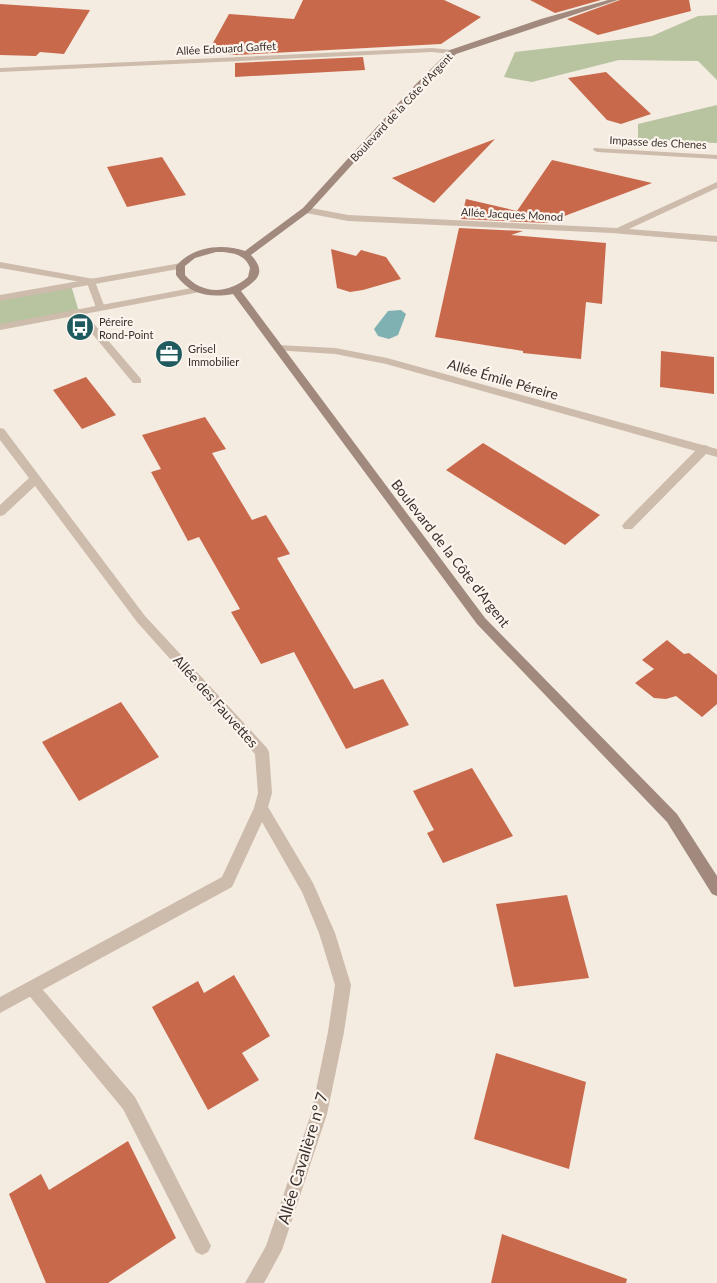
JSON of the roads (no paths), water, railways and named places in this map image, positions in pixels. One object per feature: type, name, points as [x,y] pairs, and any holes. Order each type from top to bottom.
[{"type":"main road","name":"Boulevard de la Côte d'Argent","points":[[246,255],[306,210],[418,87],[453,52],[544,20],[615,0]]},
{"type":"main road","points":[[210,250],[226,250],[246,255],[255,267],[255,273],[244,286],[234,290],[215,293],[197,290],[188,286],[182,280],[179,273],[181,266],[194,255],[210,250]]},
{"type":"main road","name":"Boulevard de la Côte d'Argent","points":[[234,290],[481,621],[672,818],[717,889]]},
{"type":"street","name":"Allée Edouard Gaffet","points":[[0,70],[432,50],[453,52]]},
{"type":"street","name":"Impasse des Chenes","points":[[597,150],[717,157]]},
{"type":"street","points":[[619,231],[717,185]]},
{"type":"street","name":"Allée Jacques Monod","points":[[306,210],[348,218],[619,231],[717,239]]},
{"type":"street","points":[[0,265],[91,280]]},
{"type":"street","points":[[0,298],[91,280],[181,266]]},
{"type":"street","points":[[91,280],[100,308]]},
{"type":"street","points":[[0,327],[197,290]]},
{"type":"street","points":[[79,312],[137,381]]},
{"type":"street","name":"Allée Émile Péreire","points":[[278,348],[335,351],[387,361],[717,453]]},
{"type":"street","name":"Allée des Fauvettes","points":[[0,432],[141,619],[262,752],[264,793],[261,808],[227,882],[0,1005]]},
{"type":"street","points":[[628,526],[704,449]]},
{"type":"street","points":[[0,512],[35,479]]},
{"type":"street","name":"Allée Cavalière n° 7","points":[[254,1283],[273,1250],[319,1114],[336,1032],[343,985],[327,933],[308,888],[261,808]]},
{"type":"street","points":[[32,988],[129,1103],[202,1246]]},
{"type":"water","points":[[401,310],[406,314],[398,335],[389,339],[378,336],[374,329],[388,311]]},
{"type":"place","name":"Péreire Rond-Point","points":[[80,327]]},
{"type":"place","name":"Grisel Immobilier","points":[[169,354]]}]
